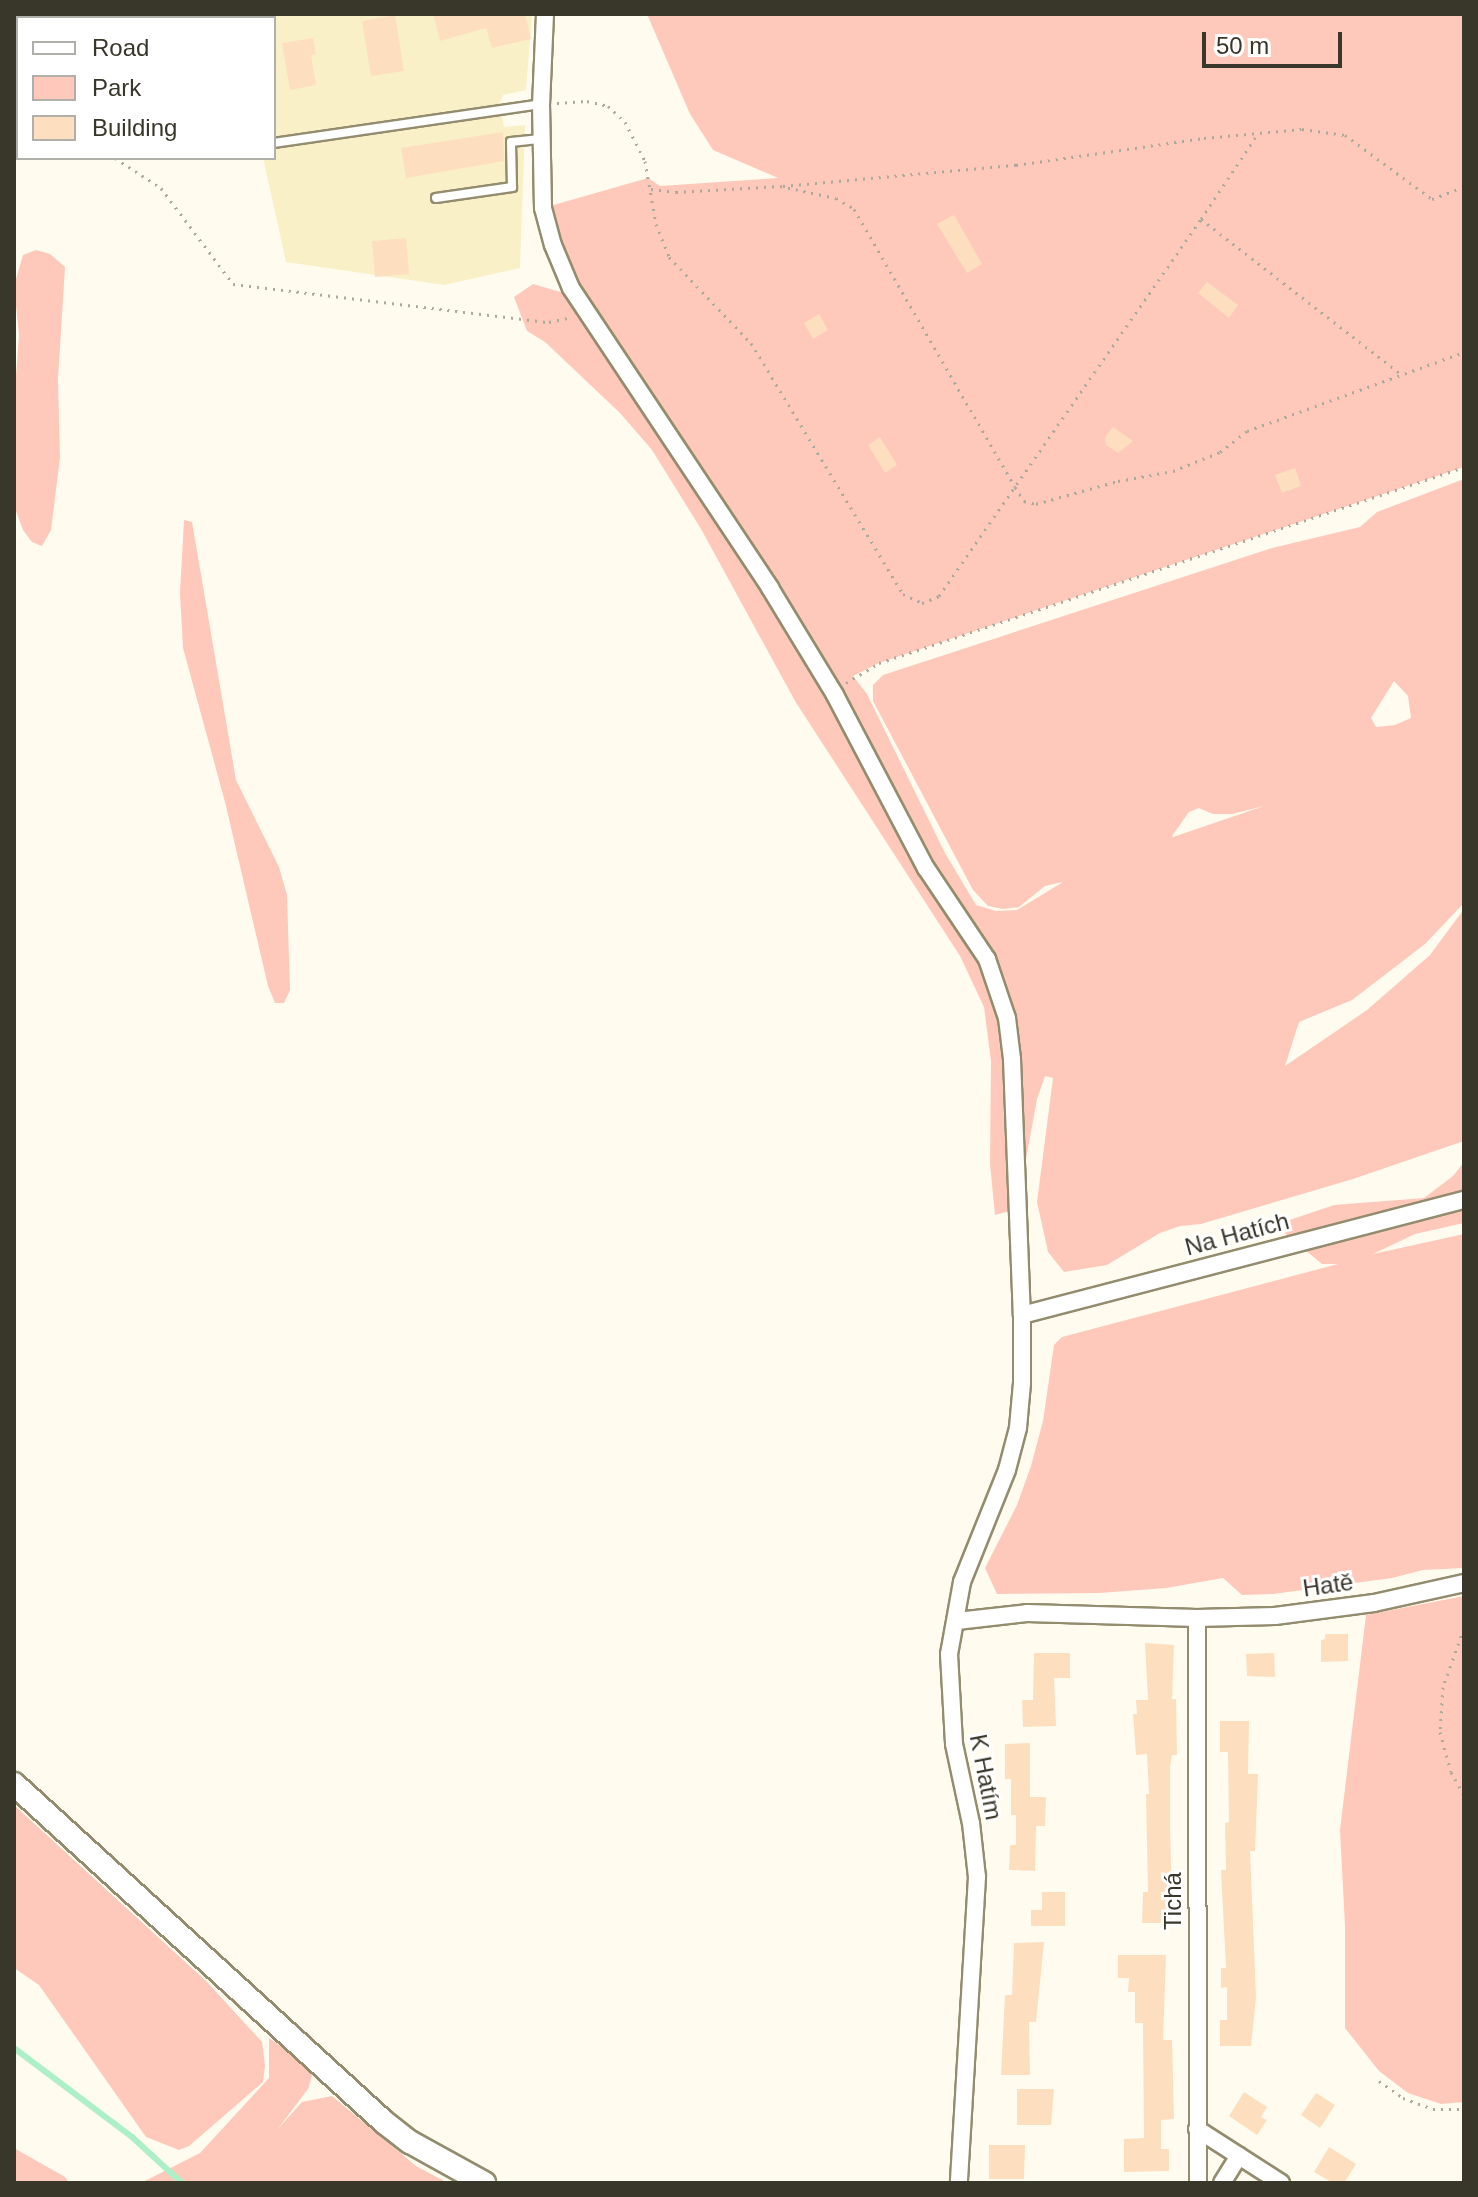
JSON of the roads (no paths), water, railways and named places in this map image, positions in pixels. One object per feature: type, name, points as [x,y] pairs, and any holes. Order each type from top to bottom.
[{"type":"street","name":"K Hatím","points":[[545,14],[541,104],[543,208],[571,288],[585,315],[770,588],[835,695],[918,854],[987,959],[1007,1018],[1012,1059],[1022,1315],[1018,1428],[1007,1470],[962,1582],[949,1654],[952,1731],[977,1877],[959,2183]]},
{"type":"street","name":"Na Hatích","points":[[1022,1315],[1464,1200]]},
{"type":"street","name":"Hatě","points":[[1197,1618],[1275,1616],[1374,1603],[1464,1583]]},
{"type":"street","points":[[957,1621],[1027,1613],[1197,1618]]},
{"type":"street","name":"Tichá","points":[[1197,1618],[1198,2183]]},
{"type":"street","points":[[14,1784],[384,2122],[419,2148],[484,2183]]},
{"type":"street","points":[[1197,2129],[1281,2183]]},
{"type":"street","points":[[1222,2183],[1239,2156]]},
{"type":"lane","points":[[276,143],[541,104]]},
{"type":"lane","points":[[436,198],[512,187],[511,142],[541,139]]},
{"type":"waterway","points":[[14,2048],[132,2137],[182,2183]]}]
